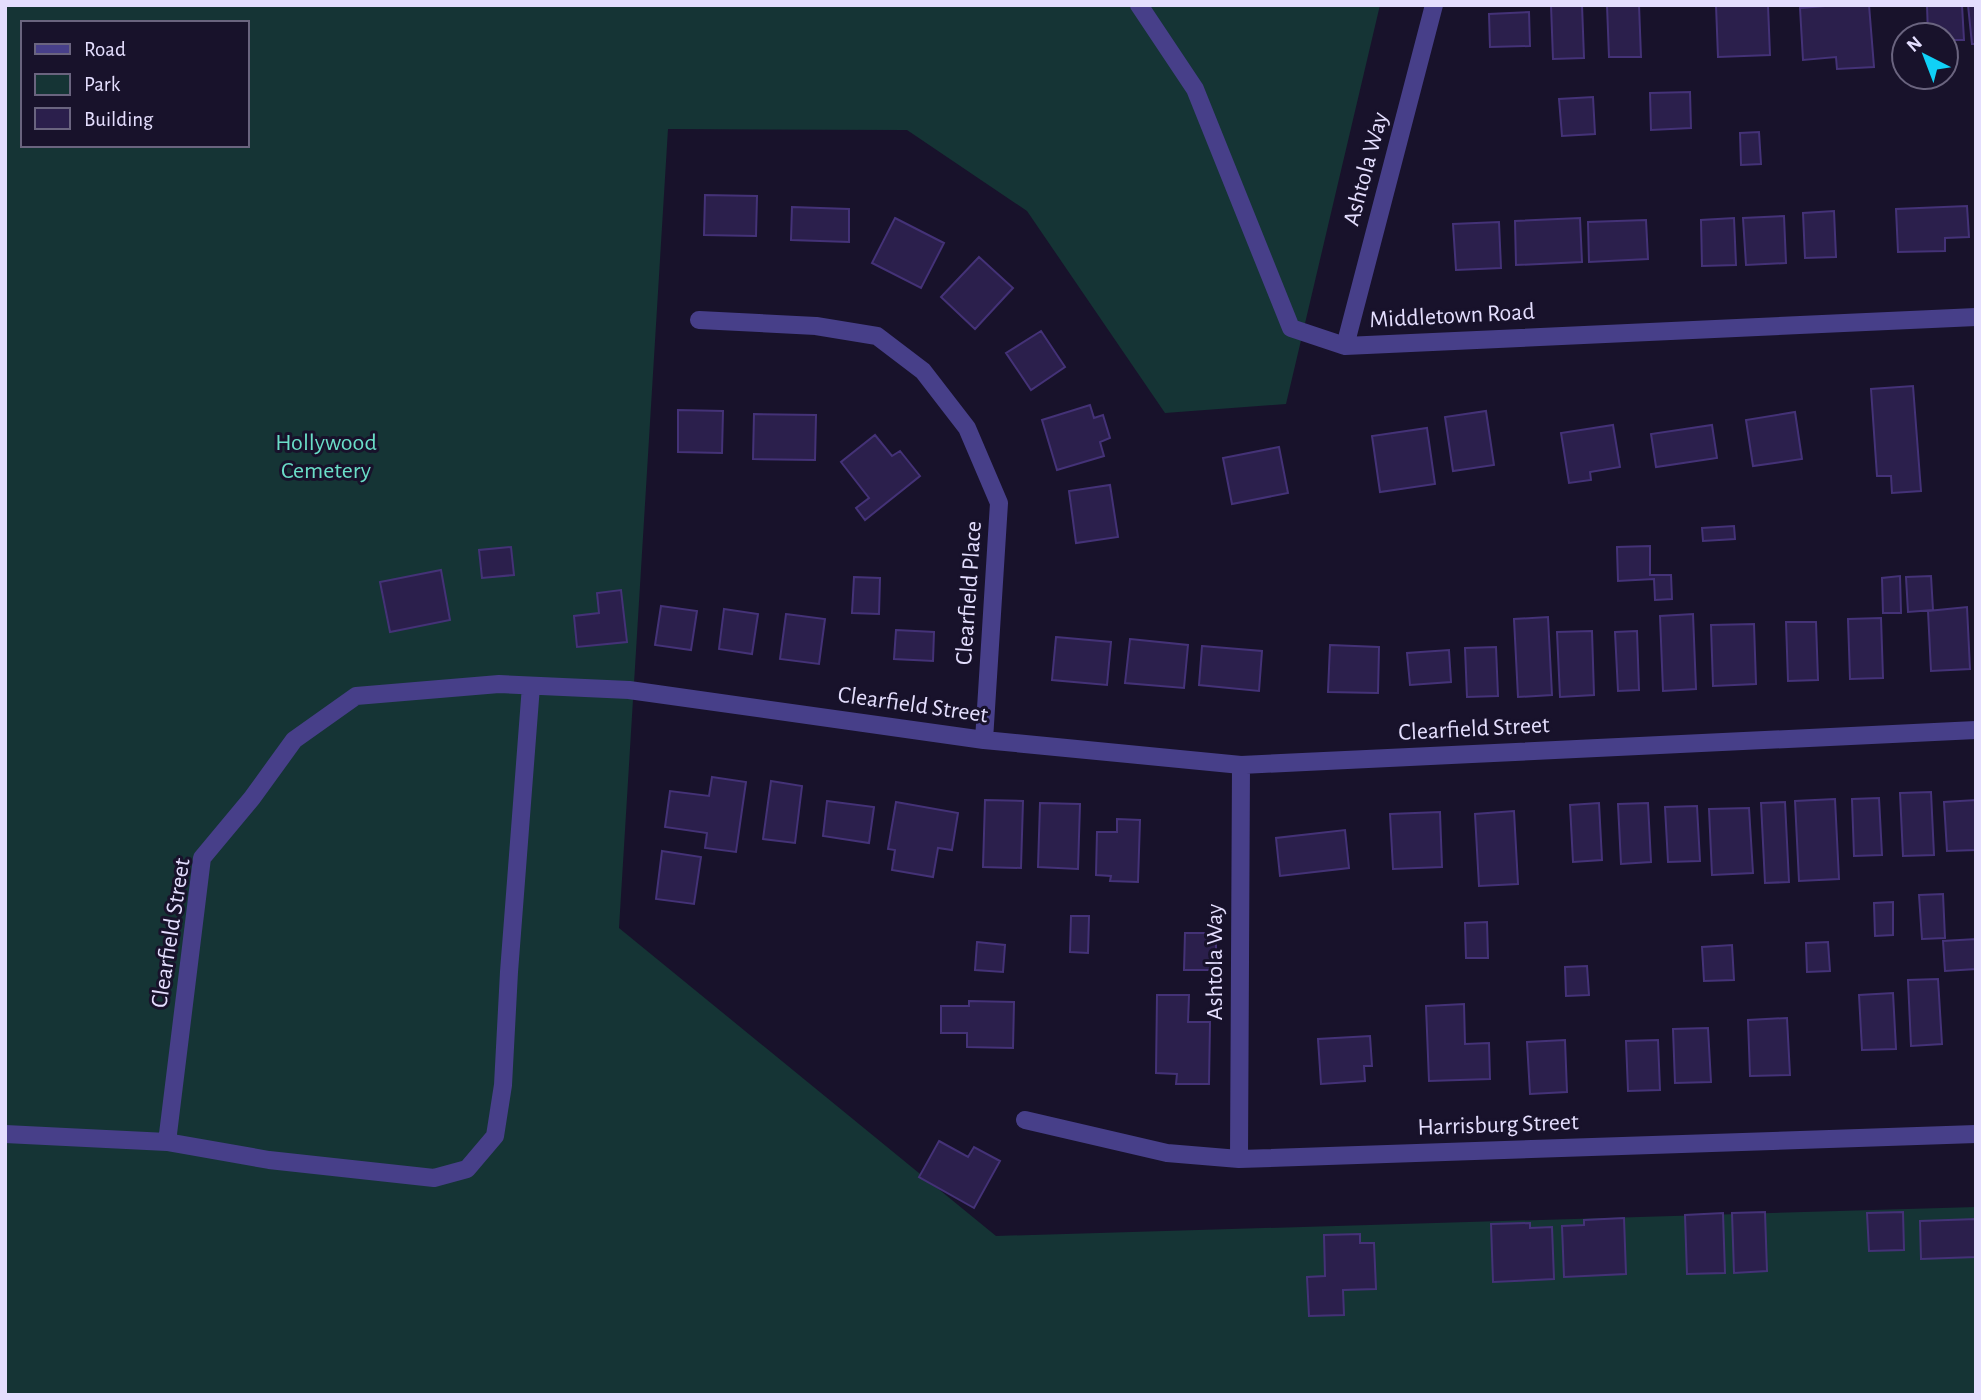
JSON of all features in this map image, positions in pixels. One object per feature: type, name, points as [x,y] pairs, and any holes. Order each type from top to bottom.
[{"type":"street","name":"Middletown Road","points":[[1139,5],[1195,89],[1291,328],[1345,346],[1976,317]]},
{"type":"street","name":"Ashtola Way","points":[[1345,346],[1434,5]]},
{"type":"street","name":"Clearfield Place","points":[[699,320],[816,326],[877,336],[923,371],[967,428],[999,503],[984,740]]},
{"type":"street","name":"Clearfield Street","points":[[167,1142],[202,858],[253,798],[294,740],[356,696],[499,684],[629,690],[984,740],[1241,765],[1976,730]]},
{"type":"street","points":[[5,1134],[167,1142],[269,1160],[434,1178],[467,1170],[495,1136],[503,1085],[531,686]]},
{"type":"street","name":"Ashtola Way","points":[[1239,1159],[1241,765]]},
{"type":"street","name":"Harrisburg Street","points":[[1025,1120],[1167,1153],[1239,1159],[1976,1134]]},
{"type":"green space","name":"Hollywood Cemetery","points":[[5,5],[1380,5],[1286,404],[1165,413],[1027,211],[907,130],[668,129],[619,928],[996,1236],[1976,1207],[1976,1395],[5,1395]]},
{"type":"building","points":[[1551,5],[1582,5],[1584,58],[1553,59]]},
{"type":"building","points":[[1607,5],[1639,5],[1641,57],[1609,57]]},
{"type":"building","points":[[1716,5],[1768,5],[1770,55],[1718,57]]},
{"type":"building","points":[[1869,5],[1874,67],[1837,69],[1836,57],[1803,60],[1800,8]]},
{"type":"building","points":[[1927,5],[1962,5],[1964,40],[1960,40],[1960,21],[1928,21]]},
{"type":"building","points":[[1968,5],[1976,5],[1976,44],[1972,44]]},
{"type":"building","points":[[1529,12],[1530,46],[1490,47],[1489,14]]},
{"type":"building","points":[[1690,92],[1691,128],[1651,130],[1650,93]]},
{"type":"building","points":[[1593,97],[1595,134],[1562,136],[1559,99]]},
{"type":"building","points":[[1759,132],[1761,164],[1741,165],[1740,133]]},
{"type":"building","points":[[705,195],[757,196],[756,236],[704,235]]},
{"type":"building","points":[[1967,206],[1969,237],[1945,238],[1945,251],[1898,252],[1896,209]]},
{"type":"building","points":[[792,207],[849,209],[849,242],[791,240]]},
{"type":"building","points":[[1834,211],[1836,257],[1805,258],[1803,213]]},
{"type":"building","points":[[1784,216],[1786,263],[1746,265],[1743,218]]},
{"type":"building","points":[[895,218],[944,243],[921,288],[872,263]]},
{"type":"building","points":[[1580,218],[1582,262],[1516,265],[1515,221]]},
{"type":"building","points":[[1734,218],[1736,265],[1702,266],[1701,220]]},
{"type":"building","points":[[1646,220],[1648,259],[1589,262],[1588,222]]},
{"type":"building","points":[[1499,222],[1501,268],[1456,270],[1453,224]]},
{"type":"building","points":[[979,257],[1013,288],[975,329],[941,297]]},
{"type":"building","points":[[1041,331],[1065,367],[1031,390],[1006,353]]},
{"type":"building","points":[[1913,386],[1921,491],[1892,493],[1891,476],[1877,476],[1871,389]]},
{"type":"building","points":[[1090,405],[1094,418],[1103,415],[1110,438],[1100,442],[1104,456],[1057,470],[1042,420]]},
{"type":"building","points":[[678,410],[723,411],[722,453],[678,452]]},
{"type":"building","points":[[1486,411],[1494,465],[1453,471],[1445,417]]},
{"type":"building","points":[[1795,412],[1802,459],[1753,466],[1746,420]]},
{"type":"building","points":[[754,414],[816,415],[815,460],[753,459]]},
{"type":"building","points":[[1613,425],[1620,467],[1590,472],[1591,480],[1569,483],[1561,433]]},
{"type":"building","points":[[1712,425],[1717,458],[1656,467],[1651,434]]},
{"type":"building","points":[[1427,428],[1435,484],[1380,492],[1372,436]]},
{"type":"building","points":[[875,435],[892,456],[900,451],[920,476],[865,520],[856,508],[869,498],[841,462]]},
{"type":"building","points":[[1279,447],[1288,493],[1232,504],[1223,458]]},
{"type":"building","points":[[1110,485],[1118,537],[1076,543],[1069,491]]},
{"type":"building","points":[[1734,526],[1735,539],[1703,541],[1702,528]]},
{"type":"building","points":[[1650,546],[1650,575],[1671,575],[1672,599],[1655,600],[1654,579],[1618,581],[1617,547]]},
{"type":"building","points":[[511,547],[514,575],[482,578],[479,550]]},
{"type":"building","points":[[441,570],[450,620],[390,632],[380,582]]},
{"type":"building","points":[[1900,576],[1901,613],[1883,613],[1882,578]]},
{"type":"building","points":[[1931,576],[1933,610],[1908,612],[1906,577]]},
{"type":"building","points":[[854,577],[880,578],[879,614],[852,613]]},
{"type":"building","points":[[621,590],[627,642],[577,647],[574,616],[599,613],[597,593]]},
{"type":"building","points":[[661,606],[697,611],[691,650],[655,645]]},
{"type":"building","points":[[1967,607],[1970,669],[1931,671],[1928,611]]},
{"type":"building","points":[[724,609],[758,614],[752,654],[719,649]]},
{"type":"building","points":[[786,614],[825,619],[819,664],[780,659]]},
{"type":"building","points":[[1693,614],[1696,689],[1663,691],[1660,616]]},
{"type":"building","points":[[1548,617],[1552,695],[1518,697],[1514,619]]},
{"type":"building","points":[[1881,618],[1883,678],[1850,679],[1848,619]]},
{"type":"building","points":[[1786,622],[1816,622],[1818,680],[1788,681]]},
{"type":"building","points":[[1754,624],[1756,684],[1713,686],[1711,625]]},
{"type":"building","points":[[896,630],[934,632],[933,661],[894,659]]},
{"type":"building","points":[[1592,631],[1594,695],[1560,697],[1557,632]]},
{"type":"building","points":[[1637,631],[1639,690],[1618,691],[1615,632]]},
{"type":"building","points":[[1056,637],[1111,642],[1107,685],[1052,680]]},
{"type":"building","points":[[1130,639],[1188,645],[1184,688],[1125,683]]},
{"type":"building","points":[[1330,645],[1379,647],[1378,693],[1328,692]]},
{"type":"building","points":[[1202,646],[1262,651],[1259,691],[1199,685]]},
{"type":"building","points":[[1496,647],[1498,696],[1467,697],[1465,648]]},
{"type":"building","points":[[1449,650],[1451,682],[1410,685],[1407,653]]},
{"type":"building","points":[[712,777],[746,782],[736,852],[705,848],[707,833],[665,827],[670,791],[709,796]]},
{"type":"building","points":[[771,781],[802,786],[795,843],[763,839]]},
{"type":"building","points":[[1931,792],[1934,855],[1903,856],[1900,793]]},
{"type":"building","points":[[1879,798],[1882,855],[1854,856],[1852,799]]},
{"type":"building","points":[[1835,799],[1839,879],[1799,881],[1795,801]]},
{"type":"building","points":[[985,800],[1023,801],[1021,868],[983,867]]},
{"type":"building","points":[[1976,800],[1976,850],[1947,851],[1944,802]]},
{"type":"building","points":[[827,801],[874,807],[869,843],[823,836]]},
{"type":"building","points":[[896,802],[958,813],[952,850],[938,848],[933,877],[892,870],[895,850],[888,849]]},
{"type":"building","points":[[1785,802],[1789,882],[1765,883],[1761,803]]},
{"type":"building","points":[[1040,803],[1080,804],[1078,869],[1038,867]]},
{"type":"building","points":[[1599,803],[1602,860],[1573,862],[1570,805]]},
{"type":"building","points":[[1648,803],[1651,862],[1621,864],[1618,804]]},
{"type":"building","points":[[1697,806],[1700,861],[1668,862],[1665,807]]},
{"type":"building","points":[[1749,808],[1753,873],[1712,875],[1709,809]]},
{"type":"building","points":[[1514,811],[1518,884],[1479,886],[1475,814]]},
{"type":"building","points":[[1440,812],[1442,867],[1393,869],[1390,814]]},
{"type":"building","points":[[1117,819],[1140,820],[1138,882],[1110,881],[1111,876],[1096,875],[1097,832],[1117,832]]},
{"type":"building","points":[[1345,830],[1349,868],[1280,876],[1276,838]]},
{"type":"building","points":[[662,851],[701,857],[694,904],[656,899]]},
{"type":"building","points":[[1943,894],[1945,938],[1922,939],[1919,895]]},
{"type":"building","points":[[1893,902],[1893,935],[1875,936],[1874,903]]},
{"type":"building","points":[[1071,916],[1089,916],[1088,953],[1070,952]]},
{"type":"building","points":[[1487,922],[1488,958],[1466,958],[1465,923]]},
{"type":"building","points":[[1185,933],[1216,933],[1216,970],[1184,970]]},
{"type":"building","points":[[1976,939],[1976,969],[1945,971],[1943,941]]},
{"type":"building","points":[[977,942],[1005,945],[1003,972],[975,970]]},
{"type":"building","points":[[1828,942],[1830,971],[1807,972],[1806,943]]},
{"type":"building","points":[[1732,945],[1734,980],[1704,981],[1702,947]]},
{"type":"building","points":[[1587,966],[1589,995],[1566,996],[1565,967]]},
{"type":"building","points":[[1938,979],[1942,1044],[1911,1046],[1908,980]]},
{"type":"building","points":[[1893,993],[1896,1049],[1862,1050],[1859,995]]},
{"type":"building","points":[[1157,995],[1189,995],[1188,1022],[1210,1022],[1209,1084],[1176,1084],[1177,1074],[1156,1073]]},
{"type":"building","points":[[969,1001],[1014,1002],[1013,1048],[967,1047],[967,1033],[941,1033],[941,1006],[969,1006]]},
{"type":"building","points":[[1464,1004],[1465,1044],[1489,1043],[1490,1079],[1429,1081],[1426,1006]]},
{"type":"building","points":[[1787,1018],[1790,1075],[1750,1076],[1748,1020]]},
{"type":"building","points":[[1708,1028],[1711,1082],[1675,1083],[1673,1029]]},
{"type":"building","points":[[1370,1036],[1372,1066],[1364,1066],[1365,1081],[1321,1084],[1318,1039]]},
{"type":"building","points":[[1565,1040],[1567,1092],[1530,1094],[1527,1042]]},
{"type":"building","points":[[1658,1040],[1660,1090],[1628,1091],[1626,1041]]},
{"type":"building","points":[[939,1141],[968,1157],[974,1147],[1000,1161],[974,1208],[919,1177]]},
{"type":"building","points":[[1765,1212],[1767,1271],[1734,1273],[1732,1213]]},
{"type":"building","points":[[1903,1212],[1904,1250],[1869,1251],[1867,1213]]},
{"type":"building","points":[[1723,1213],[1725,1273],[1687,1274],[1685,1215]]},
{"type":"building","points":[[1624,1218],[1626,1274],[1564,1277],[1562,1226],[1584,1225],[1584,1220]]},
{"type":"building","points":[[1976,1219],[1976,1257],[1921,1259],[1920,1221]]},
{"type":"building","points":[[1530,1223],[1530,1228],[1552,1227],[1554,1279],[1493,1282],[1491,1224]]},
{"type":"building","points":[[1360,1234],[1360,1243],[1374,1243],[1376,1289],[1343,1290],[1344,1315],[1309,1316],[1307,1277],[1325,1276],[1324,1235]]}]
